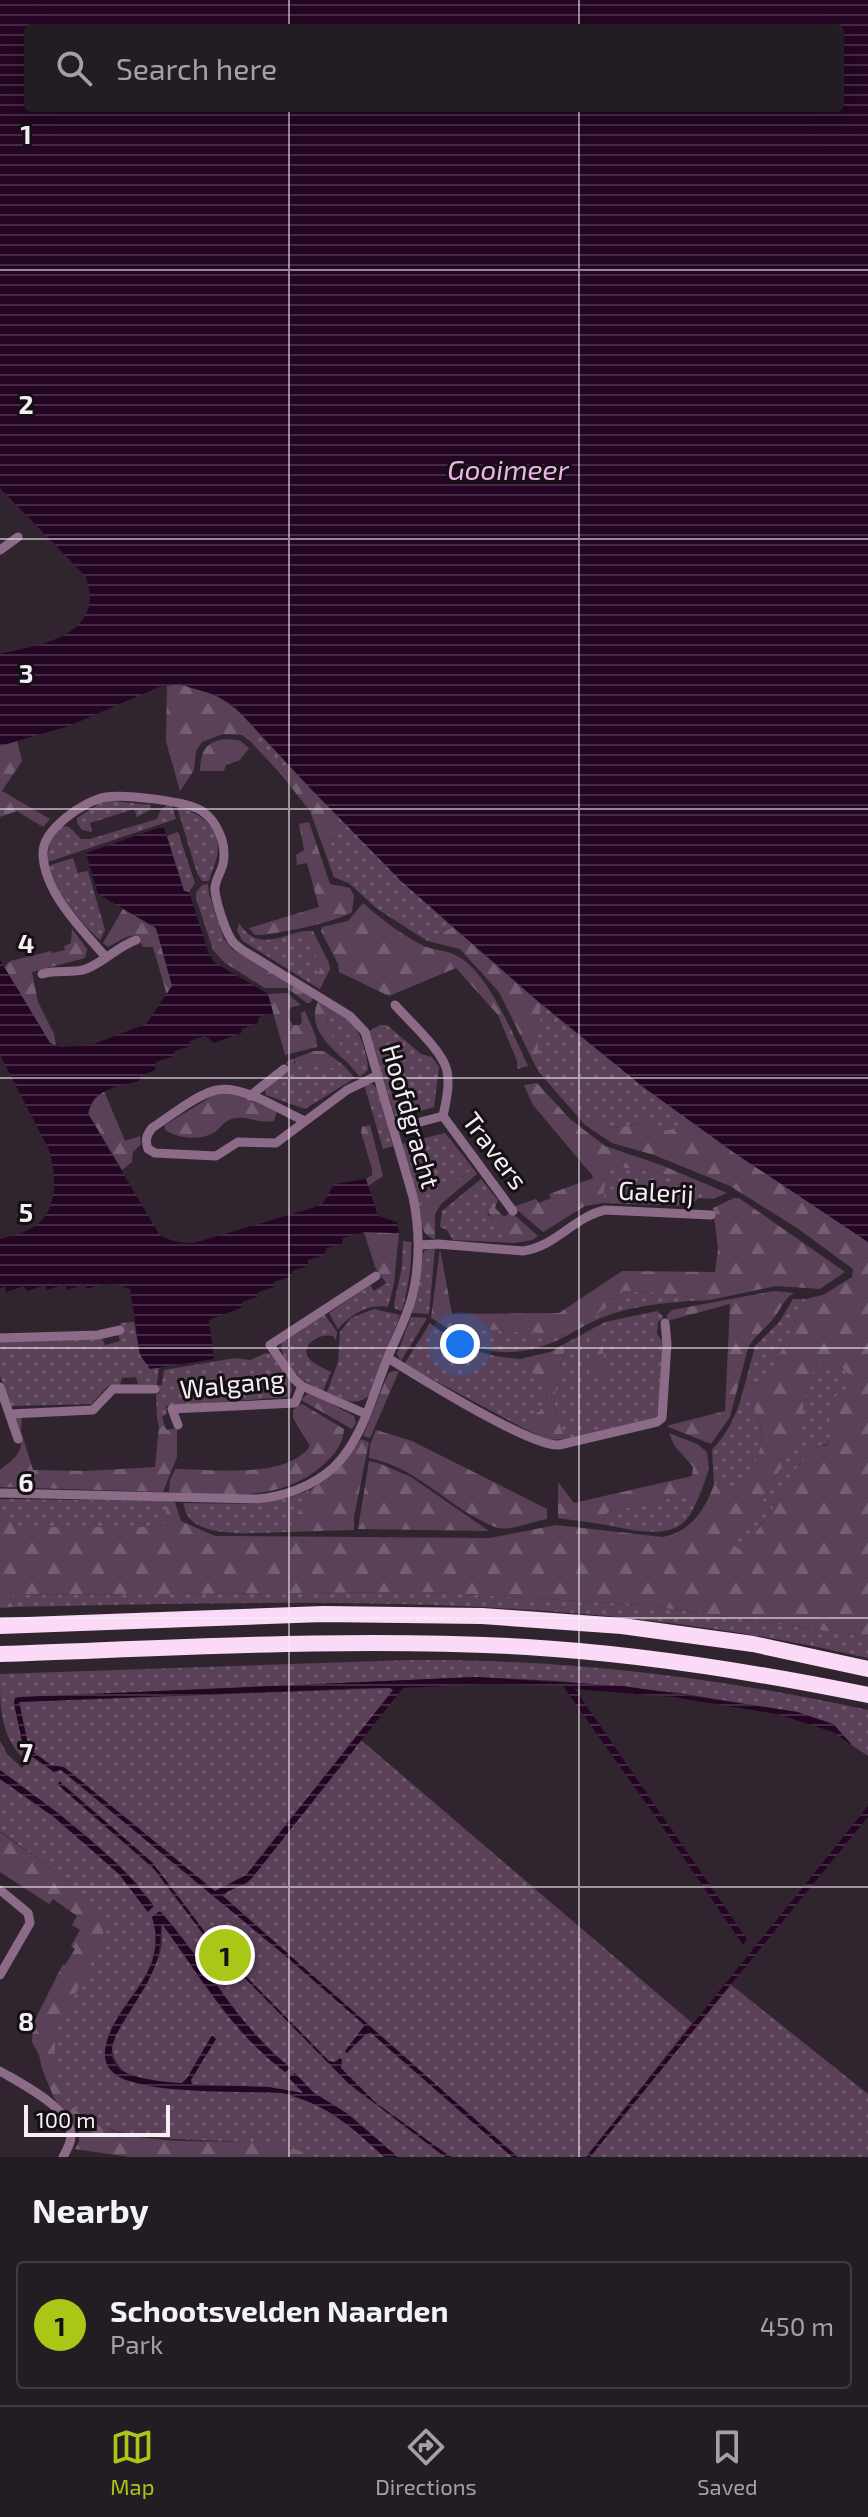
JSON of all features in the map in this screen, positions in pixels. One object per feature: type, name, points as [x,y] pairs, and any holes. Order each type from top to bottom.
[{"type":"highway","points":[[0,1626],[323,1614],[482,1616],[622,1626],[753,1644],[868,1669]]},
{"type":"highway","points":[[1,1654],[332,1643],[529,1647],[752,1672],[868,1695]]},
{"type":"street","points":[[0,550],[18,537]]},
{"type":"street","name":"Hoofdgracht","points":[[0,1493],[235,1499],[275,1497],[302,1487],[335,1466],[351,1444],[411,1300],[419,1245],[418,1223],[365,1032],[359,1023],[231,941],[215,892],[224,857],[223,845],[215,825],[200,809],[168,801],[107,797],[81,807],[54,828],[45,840],[42,851],[49,880],[69,915],[105,956]]},
{"type":"street","points":[[42,974],[81,971],[96,965],[120,946],[136,940]]},
{"type":"street","name":"Travers","points":[[395,1005],[442,1058],[448,1082],[443,1116],[513,1211]]},
{"type":"street","points":[[250,1096],[284,1069]]},
{"type":"street","points":[[305,1121],[228,1088],[214,1090],[152,1128],[145,1142],[148,1149],[155,1153],[216,1156],[238,1142],[276,1143],[347,1090],[378,1075]]},
{"type":"street","name":"Travers","points":[[394,1129],[443,1116]]},
{"type":"street","name":"Galerij","points":[[419,1245],[523,1251],[536,1249],[592,1213],[605,1210],[711,1215]]},
{"type":"street","name":"Walgang","points":[[366,1414],[302,1386],[270,1345],[376,1276]]},
{"type":"street","points":[[388,1358],[463,1403],[544,1444],[559,1445],[657,1422],[662,1418],[667,1344],[665,1323]]},
{"type":"street","points":[[0,1338],[98,1335],[120,1330]]},
{"type":"street","name":"Walgang","points":[[178,1425],[172,1409],[295,1403],[302,1386]]},
{"type":"street","points":[[0,1387],[18,1439]]},
{"type":"street","points":[[10,1414],[93,1410],[113,1389],[155,1389]]},
{"type":"street","points":[[0,1890],[28,1913],[30,1923],[0,1975]]},
{"type":"street","points":[[0,2071],[45,2099],[65,2118],[71,2131],[69,2146],[63,2157]]},
{"type":"green space","points":[[178,684],[204,691],[224,701],[261,733],[251,742],[242,735],[223,734],[202,742],[196,751],[194,770],[180,791],[166,741],[167,686]]},
{"type":"green space","points":[[261,733],[288,764],[279,772],[251,742]]},
{"type":"green space","points":[[224,739],[239,740],[249,748],[240,760],[226,765],[224,771],[200,771],[205,749]]},
{"type":"green space","points":[[17,741],[22,761],[2,791],[50,819],[43,827],[17,811],[0,817],[0,746]]},
{"type":"green space","points":[[288,764],[339,817],[327,858],[310,811],[279,772]]},
{"type":"green space","points":[[105,800],[151,805],[150,810],[137,817],[134,809],[90,823],[92,832],[82,830],[77,818]]},
{"type":"green space","points":[[172,806],[176,819],[48,862],[50,841],[60,827],[67,826],[81,839],[90,839],[157,819],[161,809]]},
{"type":"green space","points":[[177,807],[194,813],[208,823],[217,838],[217,856],[209,881],[202,881],[197,873]]},
{"type":"green space","points":[[339,817],[401,881],[453,927],[427,941],[376,908],[350,884],[334,877],[327,858]]},
{"type":"green space","points":[[309,822],[330,884],[350,888],[354,896],[352,912],[305,927],[255,935],[249,928],[319,907],[307,863],[297,865],[296,855],[304,850],[299,824]]},
{"type":"green space","points":[[178,832],[195,883],[189,892],[184,891],[167,836]]},
{"type":"green space","points":[[73,858],[78,873],[88,871],[105,930],[100,940],[70,906],[48,866]]},
{"type":"green space","points":[[208,884],[224,939],[213,950],[196,898],[202,885]]},
{"type":"green space","points":[[363,903],[416,942],[455,955],[470,965],[499,1006],[528,1066],[518,1069],[498,1015],[456,968],[389,996],[339,972],[322,927],[348,921]]},
{"type":"green space","points":[[123,909],[156,928],[172,981],[167,995],[153,947],[143,947],[136,935],[108,947],[103,943]]},
{"type":"green space","points":[[239,923],[253,937],[268,940],[304,931],[321,967],[313,985],[243,941],[237,931]]},
{"type":"green space","points":[[453,927],[541,1004],[538,1071],[499,992],[460,949],[427,941]]},
{"type":"green space","points":[[72,929],[87,949],[85,958],[32,972],[38,1002],[54,1034],[56,1045],[50,1043],[4,967],[10,961],[65,950],[64,946],[71,943]]},
{"type":"green space","points":[[304,931],[313,931],[329,963],[330,969],[320,989],[313,985],[321,967]]},
{"type":"green space","points":[[224,939],[232,949],[313,998],[310,1003],[287,988],[265,988],[225,963],[213,950]]},
{"type":"green space","points":[[287,993],[301,1005],[291,1007],[289,1019],[293,1025],[299,1025],[302,1022],[301,1013],[305,1011],[317,1047],[285,1055],[268,994]]},
{"type":"green space","points":[[318,1001],[330,1009],[327,1019],[330,1033],[344,1049],[348,1063],[328,1044],[318,1029],[315,1011]]},
{"type":"green space","points":[[541,1004],[686,1118],[674,1129],[666,1130],[651,1121],[615,1128],[590,1121],[585,1125],[538,1071]]},
{"type":"green space","points":[[330,1009],[351,1023],[359,1034],[368,1070],[360,1077],[348,1063],[344,1049],[330,1033],[327,1019]]},
{"type":"green space","points":[[387,1025],[421,1054],[432,1057],[439,1067],[434,1107],[395,1116],[369,1031]]},
{"type":"green space","points":[[314,1051],[324,1051],[342,1064],[332,1068],[298,1066],[293,1059]]},
{"type":"green space","points":[[293,1059],[294,1063],[332,1068],[342,1064],[355,1078],[305,1109],[266,1095],[265,1090],[289,1068],[286,1062]]},
{"type":"green space","points":[[537,1083],[570,1119],[605,1146],[661,1165],[727,1193],[713,1199],[660,1173],[612,1166],[603,1203],[585,1206],[543,1232],[515,1206],[536,1199],[539,1203],[551,1198],[549,1194],[593,1178],[533,1105],[524,1085]]},
{"type":"green space","points":[[364,1084],[372,1084],[378,1089],[393,1146],[383,1149]]},
{"type":"green space","points":[[104,1091],[125,1141],[140,1136],[141,1144],[133,1152],[132,1162],[122,1170],[88,1113],[94,1099]]},
{"type":"green space","points":[[230,1092],[277,1111],[274,1121],[233,1119],[215,1132],[197,1138],[183,1137],[165,1130],[165,1125],[214,1095]]},
{"type":"green space","points":[[686,1118],[868,1242],[868,1637],[643,1605],[431,1592],[13,1595],[12,1607],[0,1608],[0,1505],[16,1527],[153,1527],[166,1523],[166,1501],[175,1502],[181,1521],[215,1536],[490,1538],[556,1525],[663,1537],[689,1525],[706,1503],[714,1485],[718,1483],[735,1490],[758,1455],[761,1425],[753,1406],[742,1394],[746,1380],[765,1385],[806,1299],[823,1295],[852,1277],[853,1269],[797,1228],[730,1186],[654,1155],[612,1143],[585,1125],[589,1121],[615,1128],[651,1121],[666,1130],[673,1129]],"holes":[[[823,1363],[837,1365],[852,1382],[830,1406],[830,1440],[827,1445],[813,1448],[796,1469],[743,1551],[730,1543],[758,1509],[796,1442],[807,1384],[815,1369]]]},
{"type":"green space","points":[[370,1125],[383,1176],[368,1186],[366,1179],[372,1175],[372,1169],[361,1132],[362,1127]]},
{"type":"green space","points":[[445,1133],[473,1168],[430,1206],[418,1208],[402,1144]]},
{"type":"green space","points":[[612,1166],[660,1173],[713,1199],[698,1198],[691,1206],[603,1203]]},
{"type":"green space","points":[[473,1168],[477,1174],[441,1204],[435,1214],[435,1239],[430,1237],[422,1227],[418,1208],[430,1206]]},
{"type":"green space","points":[[481,1179],[492,1193],[486,1198],[488,1215],[516,1239],[515,1243],[453,1240],[447,1230],[440,1227],[442,1211]]},
{"type":"green space","points":[[492,1193],[498,1200],[495,1208],[504,1217],[511,1212],[538,1236],[515,1243],[515,1239],[495,1222],[488,1211],[486,1198]]},
{"type":"green space","points":[[739,1198],[845,1272],[820,1289],[776,1286],[710,1300],[623,1291],[586,1325],[568,1335],[478,1329],[473,1332],[473,1344],[431,1318],[440,1249],[452,1314],[559,1313],[622,1271],[715,1272],[718,1249],[713,1208]]},
{"type":"green space","points":[[364,1232],[399,1233],[394,1284],[386,1283],[375,1267]]},
{"type":"green space","points":[[403,1241],[411,1242],[411,1251],[402,1311],[395,1309],[394,1304],[402,1267]]},
{"type":"green space","points":[[435,1248],[429,1314],[412,1313],[423,1254],[425,1250]]},
{"type":"green space","points":[[386,1283],[394,1284],[388,1307],[360,1311],[338,1329],[329,1313],[370,1285],[374,1291]]},
{"type":"green space","points":[[623,1291],[710,1300],[631,1309],[586,1325]]},
{"type":"green space","points":[[774,1291],[794,1293],[748,1348],[730,1417],[711,1444],[666,1426],[725,1411],[730,1304],[667,1321],[667,1315],[672,1310]]},
{"type":"green space","points":[[793,1299],[806,1299],[765,1385],[746,1380],[755,1346],[780,1321]]},
{"type":"green space","points":[[374,1309],[400,1315],[370,1395],[354,1402],[327,1392],[338,1362],[340,1332],[351,1318]]},
{"type":"green space","points":[[657,1311],[663,1316],[658,1321],[657,1334],[664,1343],[660,1412],[655,1418],[565,1439],[554,1408],[566,1343],[605,1322]]},
{"type":"green space","points":[[324,1314],[337,1332],[336,1340],[328,1335],[318,1337],[307,1347],[312,1362],[331,1372],[323,1391],[289,1367],[281,1343]]},
{"type":"green space","points":[[411,1317],[427,1318],[401,1361],[397,1354]]},
{"type":"green space","points":[[134,1322],[140,1355],[150,1368],[159,1368],[157,1384],[138,1384],[136,1377],[122,1378],[120,1385],[108,1386],[91,1404],[11,1406],[0,1376],[0,1341],[102,1338],[105,1345],[120,1341],[120,1323]]},
{"type":"green space","points":[[430,1323],[472,1349],[520,1359],[546,1389],[547,1404],[521,1427],[408,1366],[405,1363]]},
{"type":"green space","points":[[478,1329],[568,1335],[534,1349],[509,1352],[484,1349],[473,1344],[473,1332]]},
{"type":"green space","points":[[600,1329],[606,1371],[592,1377],[589,1374],[589,1334]]},
{"type":"green space","points":[[566,1343],[554,1408],[565,1439],[547,1440],[521,1427],[547,1404],[546,1389],[520,1359],[550,1352]]},
{"type":"green space","points":[[266,1353],[272,1354],[290,1380],[289,1397],[166,1406],[167,1414],[162,1417],[166,1430],[164,1426],[159,1426],[156,1394],[159,1393],[159,1385],[162,1385],[164,1370],[235,1358],[250,1360]]},
{"type":"green space","points":[[823,1363],[841,1367],[852,1382],[830,1406],[830,1438],[827,1444],[813,1448],[796,1469],[743,1551],[729,1543],[745,1527],[792,1449],[801,1425],[808,1382]]},
{"type":"green space","points":[[399,1371],[370,1438],[363,1436],[388,1374]]},
{"type":"green space","points":[[307,1394],[315,1395],[354,1416],[356,1423],[352,1429],[301,1400]]},
{"type":"green space","points":[[742,1394],[756,1412],[762,1435],[754,1464],[735,1490],[718,1483],[714,1485],[712,1450],[731,1424]]},
{"type":"green space","points":[[302,1404],[344,1429],[340,1445],[334,1453],[306,1477],[288,1486],[250,1494],[169,1492],[175,1469],[247,1470],[284,1464],[299,1457],[310,1446],[293,1418],[293,1410]]},
{"type":"green space","points":[[22,1417],[21,1431],[33,1470],[155,1467],[159,1426],[167,1430],[177,1428],[177,1457],[163,1492],[0,1487],[0,1470],[20,1448],[15,1419]]},
{"type":"green space","points":[[376,1430],[412,1441],[547,1509],[547,1519],[504,1529],[471,1515],[410,1474],[369,1458]]},
{"type":"green space","points":[[669,1433],[697,1444],[707,1452],[709,1469],[701,1492],[608,1512],[601,1524],[558,1518],[558,1482],[574,1503],[692,1476],[693,1467],[674,1445]]},
{"type":"green space","points":[[361,1439],[369,1442],[354,1530],[288,1532],[310,1490],[340,1467]]},
{"type":"green space","points":[[369,1461],[411,1477],[489,1531],[358,1529]]},
{"type":"green space","points":[[310,1490],[288,1532],[234,1533],[206,1528],[187,1515],[183,1503],[255,1504]]},
{"type":"green space","points":[[701,1492],[692,1511],[677,1527],[644,1532],[601,1524],[608,1512]]},
{"type":"green space","points":[[0,1499],[166,1501],[166,1523],[153,1527],[16,1527],[0,1505]]},
{"type":"green space","points":[[431,1592],[643,1605],[868,1637],[868,1658],[762,1637],[655,1621],[549,1611],[335,1603],[12,1607],[12,1595]]},
{"type":"green space","points":[[411,1660],[527,1663],[641,1672],[755,1688],[868,1710],[868,1756],[853,1746],[833,1724],[797,1712],[673,1692],[559,1681],[476,1677],[15,1698],[24,1751],[29,1749],[19,1702],[391,1688],[394,1690],[246,1875],[216,1892],[226,1892],[247,1883],[361,1740],[692,2023],[586,2157],[309,2157],[291,2147],[279,2145],[141,2136],[117,2131],[94,2123],[76,2111],[62,2094],[55,2070],[56,2034],[88,1902],[65,1879],[0,1831],[0,1779],[54,1817],[119,1874],[147,1911],[138,1885],[117,1863],[61,1815],[0,1770],[0,1741],[7,1754],[22,1768],[28,1762],[12,1744],[7,1733],[1,1711],[0,1674]],"holes":[[[152,1917],[162,1923],[162,1942],[155,1966],[113,2039],[115,2060],[123,2070],[106,2061],[107,2042],[113,2025],[152,1959],[155,1940]]]},
{"type":"green space","points":[[0,1832],[65,1879],[88,1902],[103,1924],[103,1942],[59,2024],[56,2040],[58,2082],[74,2109],[94,2123],[117,2132],[170,2140],[271,2143],[287,2146],[309,2157],[129,2157],[75,2149],[79,2131],[54,2098],[32,2042],[33,2024],[63,1964],[75,1949],[71,1946],[80,1930],[72,1925],[77,1916],[53,1899],[49,1904],[0,1872]]},
{"type":"green space","points":[[730,1984],[868,2094],[868,2157],[590,2157]]},
{"type":"water","name":"Gooimeer","points":[[0,0],[868,0],[868,1242],[733,1152],[642,1086],[532,996],[401,881],[233,705],[216,695],[178,684],[159,687],[69,726],[0,746],[0,654],[43,644],[70,632],[87,611],[90,596],[86,577],[0,488]]},
{"type":"water","points":[[164,828],[209,954],[214,962],[268,994],[273,1013],[259,1017],[258,1023],[242,1029],[241,1033],[214,1043],[205,1036],[190,1041],[190,1046],[175,1051],[174,1056],[156,1062],[155,1070],[141,1076],[139,1081],[108,1090],[91,1106],[88,1114],[159,1234],[176,1242],[194,1243],[312,1208],[323,1203],[334,1184],[366,1179],[378,1216],[397,1222],[399,1233],[364,1232],[343,1238],[342,1244],[326,1248],[325,1255],[308,1260],[308,1266],[292,1271],[292,1276],[274,1282],[274,1287],[242,1302],[241,1308],[209,1320],[214,1359],[150,1369],[140,1355],[130,1289],[108,1284],[87,1289],[84,1284],[67,1290],[65,1284],[47,1290],[45,1285],[27,1291],[24,1286],[6,1292],[5,1286],[0,1288],[0,1239],[27,1231],[39,1222],[51,1204],[54,1182],[49,1150],[0,1055],[0,960],[50,1043],[60,1047],[91,1045],[146,1024],[172,986],[156,928],[98,894],[86,853]]},
{"type":"water","points":[[477,1677],[623,1686],[797,1712],[833,1724],[853,1746],[833,1732],[777,1714],[673,1697],[575,1689],[747,1939],[743,1945],[563,1686],[490,1684],[403,1688],[252,1878],[223,1896],[518,2157],[512,2157],[371,2033],[366,2034],[347,2053],[345,2051],[364,2026],[362,2023],[61,1770],[54,1772],[24,1751],[14,1703],[15,1698]],"holes":[[[393,1690],[246,1875],[215,1891],[64,1767],[51,1765],[29,1749],[19,1702]]]},
{"type":"water","points":[[0,1770],[101,1850],[154,1906],[148,1912],[119,1874],[54,1817],[0,1779]]},
{"type":"water","points":[[59,1781],[152,1862],[226,1955],[224,1957],[154,1869],[58,1785]]},
{"type":"water","points":[[868,1806],[868,1817],[590,2157],[586,2157]]},
{"type":"water","points":[[160,1911],[238,2013],[271,2051],[291,2068],[285,2072],[249,2040],[218,2003],[162,1924],[155,1966],[113,2044],[112,2058],[122,2070],[144,2078],[182,2083],[212,2035],[216,2039],[191,2080],[192,2084],[269,2087],[303,2093],[289,2078],[295,2073],[313,2092],[348,2114],[398,2157],[384,2157],[326,2110],[282,2093],[164,2088],[129,2081],[112,2072],[105,2059],[106,2045],[121,2013],[149,1970],[156,1944],[152,1917]]},
{"type":"water","points":[[230,1960],[329,2061],[335,2062],[340,2058],[341,2068],[376,2103],[451,2157],[445,2157],[349,2084]]},
{"type":"place","name":"Schootsvelden Naarden","points":[[225,1955]]}]
